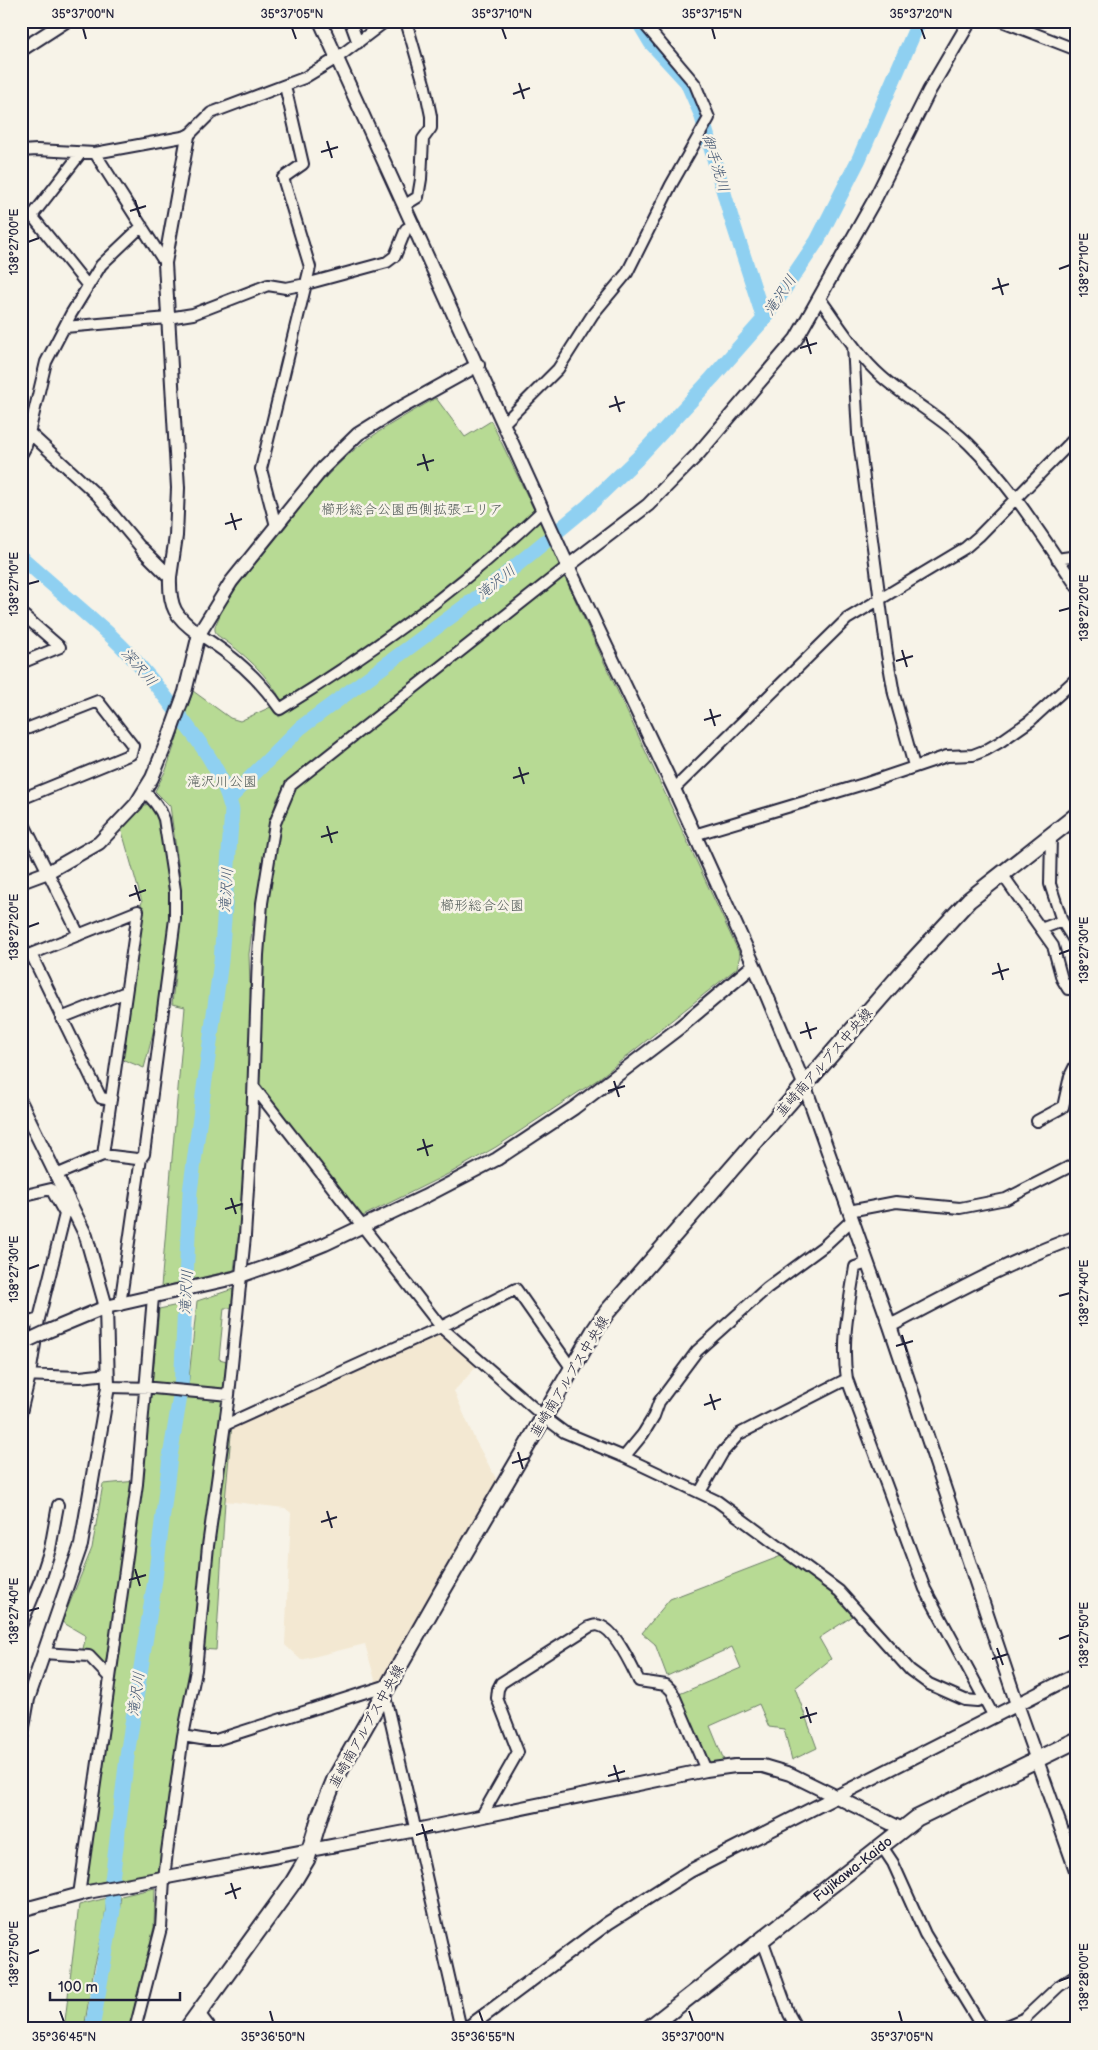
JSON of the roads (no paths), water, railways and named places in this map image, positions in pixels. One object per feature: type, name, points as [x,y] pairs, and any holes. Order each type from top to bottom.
[{"type":"main road","name":"韮崎南アルプス中央線","points":[[187,2029],[292,1884],[308,1858],[321,1813],[335,1779],[594,1331],[608,1312],[908,964],[969,900],[1077,815]]},
{"type":"main road","name":"Fujikawa-Kaido","points":[[648,2029],[917,1818],[1077,1740]]},
{"type":"street","points":[[21,50],[66,21]]},
{"type":"street","points":[[320,21],[567,563],[674,789],[754,965],[804,1084],[890,1326],[1017,1704],[1077,1873]]},
{"type":"street","points":[[350,21],[358,43]]},
{"type":"street","points":[[21,151],[95,153],[188,136],[211,113],[304,78],[337,58],[386,21]]},
{"type":"street","points":[[405,205],[418,197],[423,139],[431,128],[431,116],[425,86],[406,21]]},
{"type":"street","points":[[504,423],[558,369],[593,314],[627,273],[696,138],[709,118],[695,84],[646,26],[644,21]]},
{"type":"street","points":[[135,2029],[161,1928],[164,1879],[183,1736],[196,1670],[208,1546],[229,1395],[237,1277],[247,1204],[262,903],[275,822],[291,786],[567,563],[648,505],[698,454],[796,339],[876,197],[929,91],[970,21]]},
{"type":"street","points":[[1002,21],[1077,50]]},
{"type":"street","points":[[276,526],[262,469],[310,267],[283,178],[304,164],[285,86]]},
{"type":"street","points":[[188,136],[165,262],[178,488],[176,536],[170,590],[177,614],[183,623],[237,660],[257,679],[280,709],[333,676],[453,587],[544,512]]},
{"type":"street","points":[[81,153],[32,216],[88,286]]},
{"type":"street","points":[[95,153],[165,262]]},
{"type":"street","points":[[65,326],[168,318],[193,314],[268,285],[286,288],[387,262],[395,256],[406,229],[414,225]]},
{"type":"street","points":[[21,455],[25,428],[46,362],[65,326],[101,264],[142,226]]},
{"type":"street","points":[[820,299],[853,345],[880,375],[901,393],[943,421],[969,443],[1002,479],[1077,587]]},
{"type":"street","points":[[853,345],[858,433],[886,654],[894,694],[914,766]]},
{"type":"street","points":[[21,882],[48,872],[99,843],[136,804],[152,778],[168,739],[186,684],[199,634],[231,582],[323,468],[358,434],[478,365]]},
{"type":"street","points":[[25,428],[96,495],[142,549],[170,577]]},
{"type":"street","points":[[674,789],[846,619],[965,548],[1077,436]]},
{"type":"street","points":[[1057,559],[1077,556]]},
{"type":"street","points":[[21,613],[60,647],[21,663]]},
{"type":"street","points":[[694,835],[867,783],[947,756],[973,755],[1000,742],[1030,720],[1077,678]]},
{"type":"street","points":[[21,731],[98,701],[133,746],[131,754],[21,799]]},
{"type":"street","points":[[120,1305],[141,1158],[144,1154],[175,919],[175,890],[164,819],[158,806],[144,791]]},
{"type":"street","points":[[21,818],[79,935]]},
{"type":"street","points":[[1051,836],[1050,884],[1062,920],[1077,945]]},
{"type":"street","points":[[1002,874],[1053,946],[1062,979],[1068,989],[1077,986]]},
{"type":"street","points":[[103,1155],[138,912],[31,954],[101,1098],[110,1100]]},
{"type":"street","points":[[1041,929],[1062,920]]},
{"type":"street","points":[[24,1338],[46,1332],[106,1307],[237,1277],[314,1249],[497,1159],[566,1113],[679,1028],[754,965]]},
{"type":"street","points":[[61,1018],[126,992]]},
{"type":"street","points":[[1037,1121],[1063,1108],[1070,1076],[1077,1062]]},
{"type":"street","points":[[254,1087],[441,1327],[544,1417],[564,1432],[624,1457],[717,1501],[839,1591],[916,1675],[929,1684],[965,1700],[977,1701],[984,1698]]},
{"type":"street","points":[[21,1103],[86,1236],[106,1307],[108,1381],[82,1545],[28,1698],[21,1738]]},
{"type":"street","points":[[56,1175],[103,1155],[141,1158]]},
{"type":"street","points":[[624,1457],[643,1434],[654,1416],[658,1402],[696,1351],[767,1288],[824,1246],[851,1215],[896,1202],[960,1208],[1006,1199],[1071,1166],[1077,1161]]},
{"type":"street","points":[[21,1196],[51,1189],[65,1214],[26,1375],[21,1413]]},
{"type":"street","points":[[890,1326],[1002,1269],[1052,1246],[1077,1237]]},
{"type":"street","points":[[868,1263],[855,1267],[844,1333],[844,1361],[847,1379],[925,1589],[993,1716]]},
{"type":"street","points":[[224,1425],[441,1327],[516,1289],[572,1369]]},
{"type":"street","points":[[84,1894],[110,1678],[149,1388],[156,1296]]},
{"type":"street","points":[[24,1338],[29,1322],[39,1319]]},
{"type":"street","points":[[26,1375],[80,1377],[149,1388],[229,1395]]},
{"type":"street","points":[[700,1492],[723,1452],[738,1434],[847,1379]]},
{"type":"street","points":[[21,1626],[40,1580],[50,1549],[58,1505]]},
{"type":"street","points":[[481,1817],[518,1752],[497,1698],[498,1689],[502,1684],[589,1627],[596,1625],[602,1626],[610,1632],[639,1680],[666,1685],[672,1691],[706,1770]]},
{"type":"street","points":[[43,1653],[89,1656],[110,1678]]},
{"type":"street","points":[[466,2029],[608,1923],[690,1871],[1077,1674]]},
{"type":"street","points":[[183,1736],[216,1740],[386,1688],[461,2029]]},
{"type":"street","points":[[21,1910],[84,1894],[416,1830],[706,1770],[735,1766],[763,1766],[790,1774],[902,1829]]},
{"type":"street","points":[[881,1845],[893,1863],[925,1934],[983,2029]]},
{"type":"street","points":[[762,1939],[789,2014],[797,2029]]},
{"type":"street","points":[[999,2029],[1025,2018],[1059,1986],[1077,1974]]},
{"type":"street","points":[[199,2012],[212,2029]]},
{"type":"waterway","name":"御手洗川","points":[[638,21],[651,43],[687,82],[701,114],[731,217],[764,319]]},
{"type":"waterway","name":"滝沢川","points":[[229,799],[300,728],[483,593],[588,506],[637,459],[712,378],[764,319],[817,241],[859,159],[919,21]]},
{"type":"waterway","name":"滝沢川","points":[[21,557],[111,636],[151,679],[208,755],[225,788],[232,810],[221,961],[190,1192],[181,1390],[170,1457],[155,1580],[128,1749],[112,1880],[113,1911],[92,2029]]},
{"type":"park label","name":"櫛形総合公園西側拡張エリア","points":[[412,509]]},
{"type":"park label","name":"滝沢川公園","points":[[222,781]]},
{"type":"park label","name":"櫛形総合公園","points":[[482,905]]},
{"type":"water label","name":"深沢川","points":[[139,667]]}]
